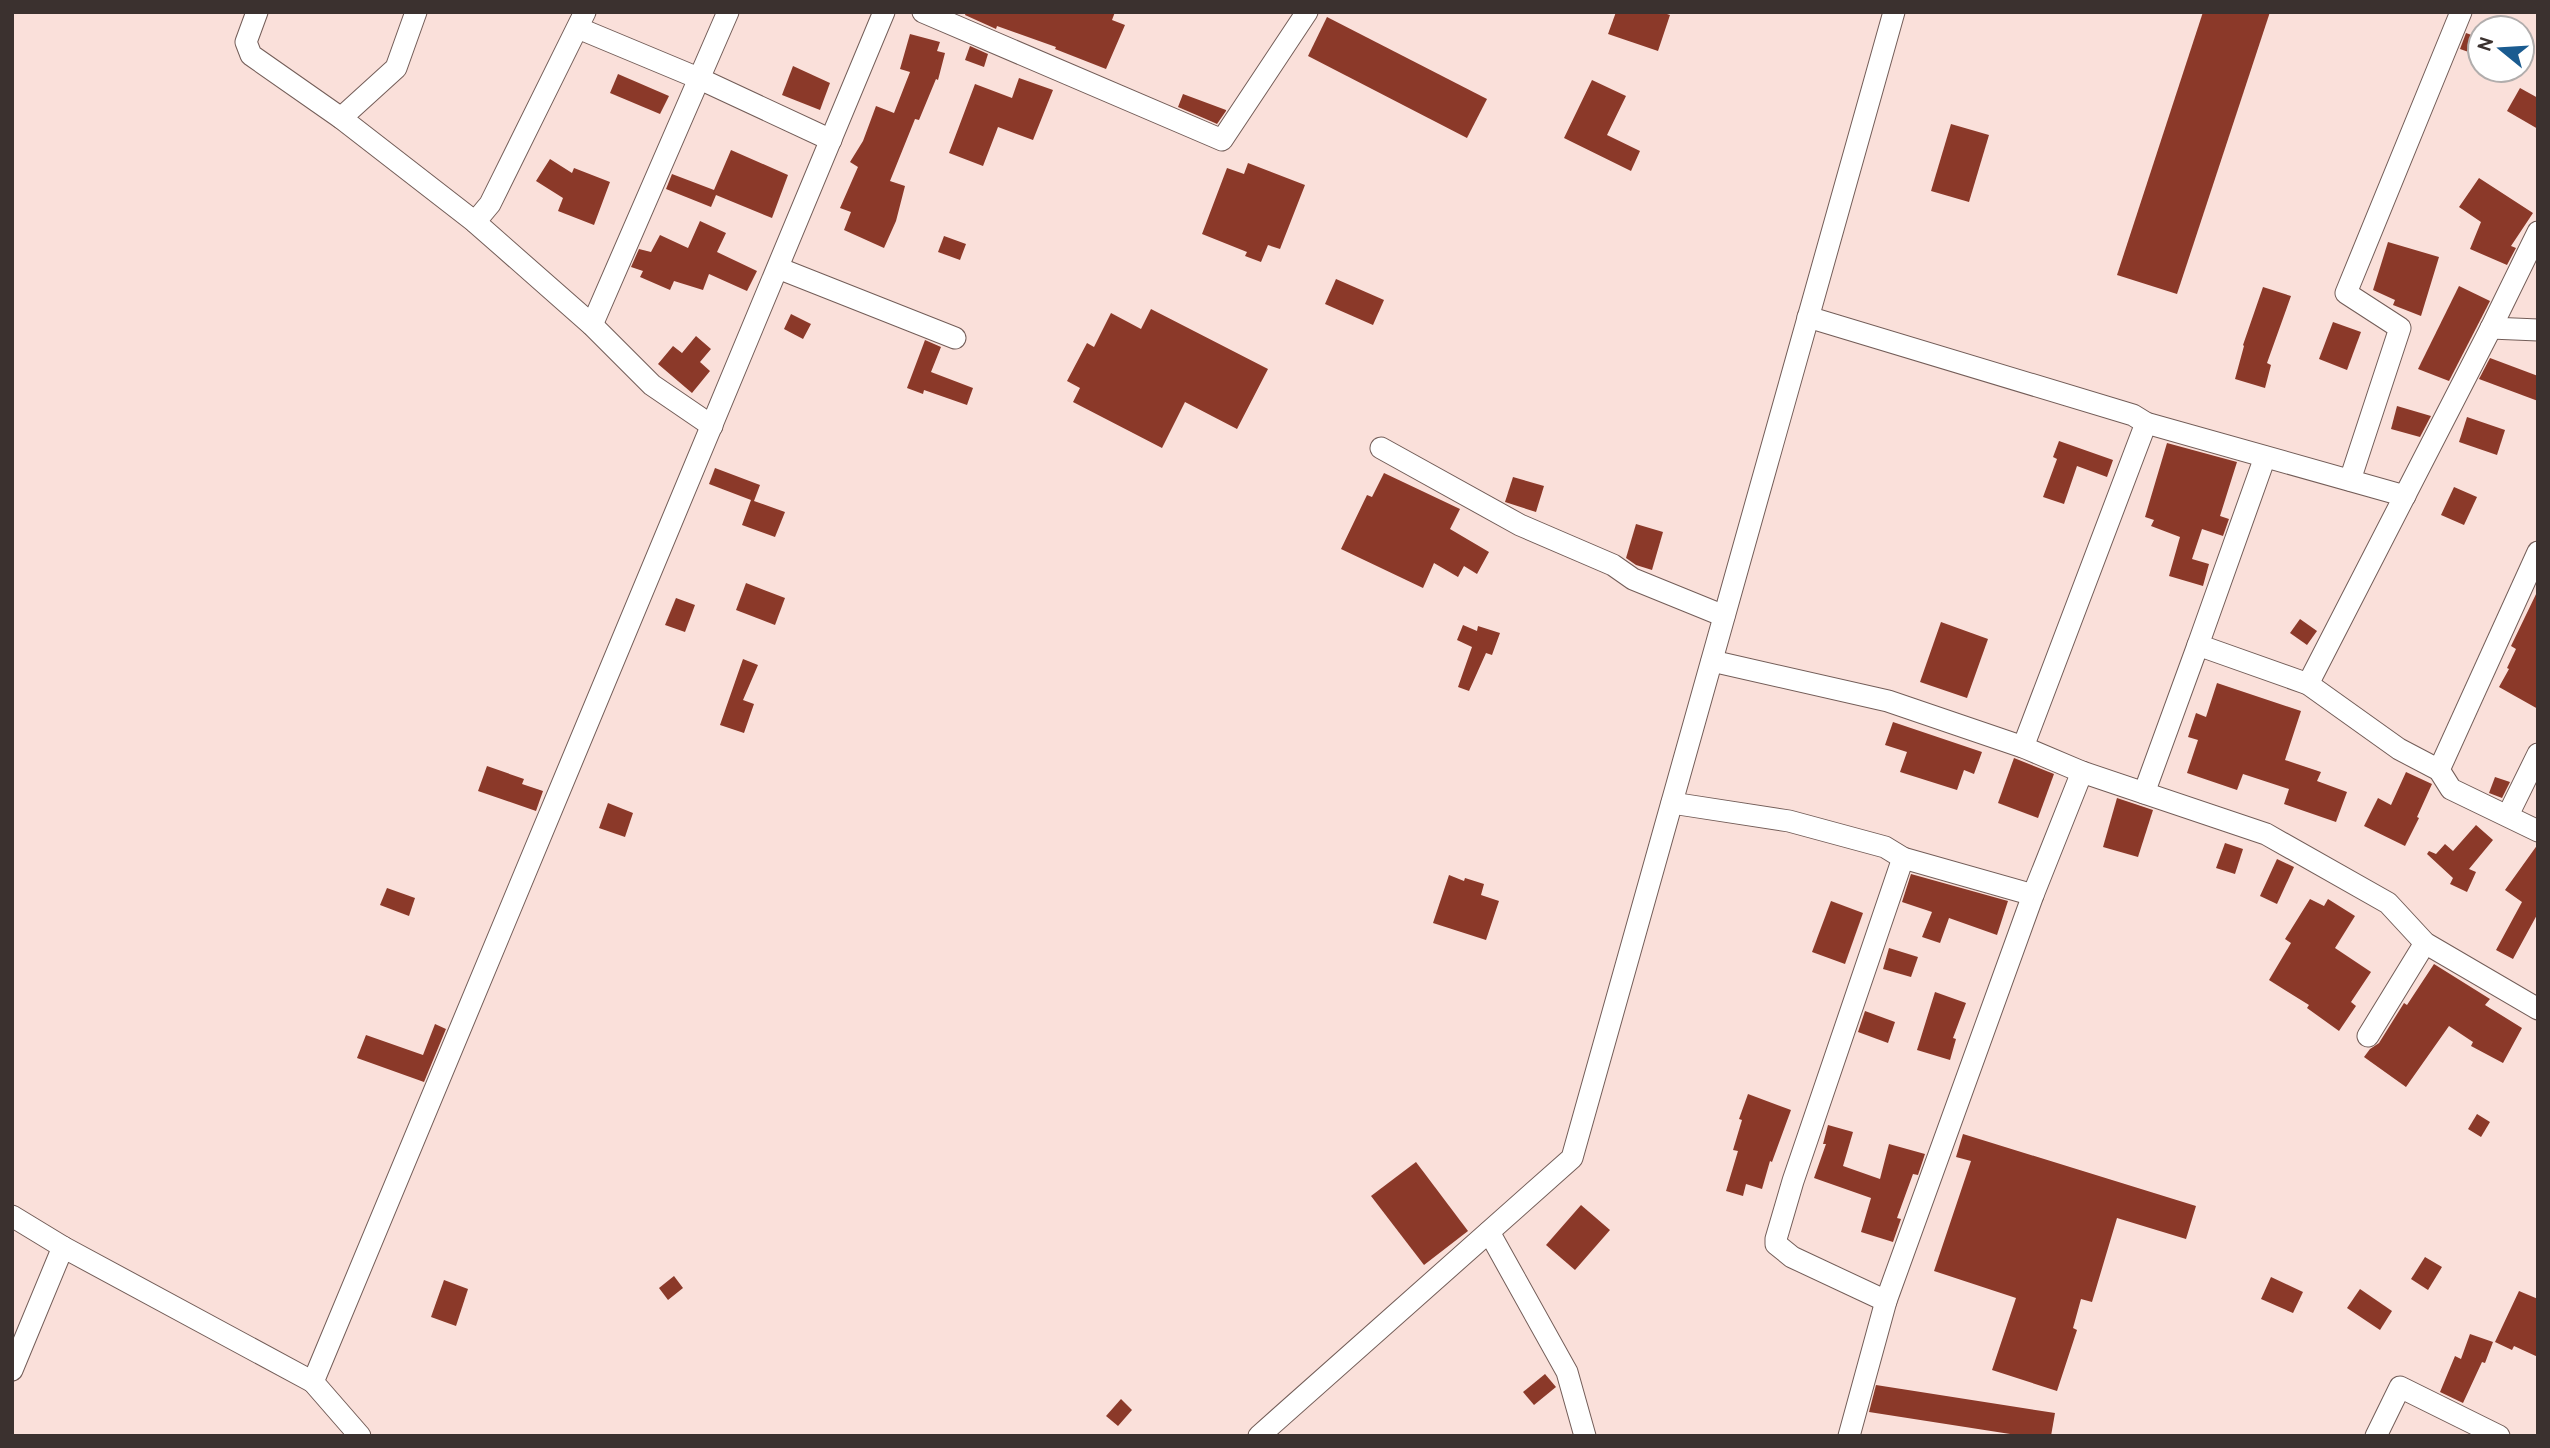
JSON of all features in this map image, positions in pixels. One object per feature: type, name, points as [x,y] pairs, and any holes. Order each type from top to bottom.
[{"type":"street","points":[[257,12],[246,42],[251,55],[341,118],[474,222],[592,325],[652,384],[712,426]]},
{"type":"street","points":[[341,118],[396,68],[416,12]]},
{"type":"street","points":[[592,325],[728,12]]},
{"type":"street","points":[[313,1381],[884,12]]},
{"type":"street","points":[[923,12],[1222,140],[1307,12]]},
{"type":"street","points":[[1259,1436],[1572,1158],[1894,12]]},
{"type":"street","points":[[2350,480],[2400,328],[2346,293],[2460,12]]},
{"type":"street","points":[[474,222],[490,204],[582,20],[831,140]]},
{"type":"street","points":[[2308,684],[2538,232]]},
{"type":"street","points":[[778,268],[955,338]]},
{"type":"street","points":[[1808,317],[2133,415],[2146,423],[2405,496]]},
{"type":"street","points":[[2491,328],[2538,330]]},
{"type":"street","points":[[2023,747],[2146,423]]},
{"type":"street","points":[[1381,449],[1520,526],[1613,565],[1633,579],[1724,616]]},
{"type":"street","points":[[2144,793],[2265,457]]},
{"type":"street","points":[[2439,770],[2538,552]]},
{"type":"street","points":[[2198,645],[2308,684],[2399,749],[2439,770],[2451,789],[2538,831]]},
{"type":"street","points":[[1712,661],[1888,701],[2023,747],[2082,772],[2266,834],[2388,903],[2425,943],[2538,1009]]},
{"type":"street","points":[[2508,815],[2538,754]]},
{"type":"street","points":[[1850,1436],[1886,1301],[2033,895],[2082,772]]},
{"type":"street","points":[[1672,803],[1789,821],[1885,846],[1903,858],[2033,895]]},
{"type":"street","points":[[1886,1301],[1792,1257],[1776,1244],[1776,1239],[1793,1181],[1903,858]]},
{"type":"street","points":[[2368,1035],[2425,943]]},
{"type":"street","points":[[12,1216],[63,1247],[313,1381],[360,1436]]},
{"type":"street","points":[[1489,1232],[1567,1372],[1585,1436]]},
{"type":"street","points":[[12,1370],[63,1247]]},
{"type":"street","points":[[2376,1436],[2400,1387],[2499,1436]]},
{"type":"building","points":[[966,12],[1115,12],[1112,20],[1125,25],[1106,69],[1055,49],[1056,47],[997,26],[996,29],[965,15]]},
{"type":"building","points":[[1616,12],[1661,12],[1670,15],[1658,51],[1608,34]]},
{"type":"building","points":[[2203,12],[2270,12],[2177,294],[2117,275]]},
{"type":"building","points":[[1327,17],[1487,99],[1467,138],[1308,56]]},
{"type":"building","points":[[2466,33],[2466,51],[2460,49]]},
{"type":"building","points":[[910,34],[940,42],[937,51],[945,53],[938,80],[936,79],[919,120],[915,119],[890,181],[905,186],[896,221],[884,248],[844,230],[851,212],[840,208],[858,167],[850,162],[863,141],[876,106],[894,113],[910,72],[900,69]]},
{"type":"building","points":[[970,46],[988,54],[984,67],[965,60]]},
{"type":"building","points":[[793,66],[830,83],[820,110],[782,95]]},
{"type":"building","points":[[618,74],[669,96],[660,114],[610,93]]},
{"type":"building","points":[[1019,78],[1053,90],[1033,140],[998,127],[983,166],[949,153],[975,84],[1012,98]]},
{"type":"building","points":[[1592,80],[1626,96],[1607,135],[1640,151],[1631,171],[1564,138]]},
{"type":"building","points":[[2520,88],[2538,98],[2538,129],[2507,111]]},
{"type":"building","points":[[1183,94],[1226,111],[1217,124],[1178,107]]},
{"type":"building","points":[[1951,124],[1989,135],[1969,202],[1931,191]]},
{"type":"building","points":[[731,150],[788,175],[772,218],[716,195],[711,207],[666,189],[672,174],[714,190]]},
{"type":"building","points":[[550,159],[572,173],[574,168],[610,182],[594,225],[558,211],[563,198],[536,181]]},
{"type":"building","points":[[1248,163],[1305,185],[1280,249],[1268,245],[1261,262],[1245,256],[1247,252],[1202,234],[1227,168],[1244,174]]},
{"type":"building","points":[[2479,178],[2533,213],[2511,246],[2516,248],[2507,265],[2470,249],[2481,222],[2459,207]]},
{"type":"building","points":[[700,221],[726,233],[717,252],[757,271],[747,291],[709,274],[703,290],[674,281],[670,290],[640,277],[643,271],[631,267],[639,249],[651,252],[660,235],[688,248]]},
{"type":"building","points":[[944,236],[966,244],[960,260],[938,252]]},
{"type":"building","points":[[2388,242],[2439,257],[2421,316],[2393,305],[2395,300],[2373,290]]},
{"type":"building","points":[[1336,279],[1384,300],[1373,325],[1325,304]]},
{"type":"building","points":[[2459,286],[2490,301],[2449,381],[2418,369]]},
{"type":"building","points":[[2263,287],[2291,296],[2267,363],[2271,365],[2265,388],[2235,379],[2243,345]]},
{"type":"building","points":[[1151,309],[1268,369],[1237,429],[1185,402],[1162,448],[1073,402],[1080,388],[1067,381],[1087,343],[1094,347],[1111,313],[1141,329]]},
{"type":"building","points":[[791,314],[811,324],[803,339],[784,329]]},
{"type":"building","points":[[2333,322],[2361,332],[2347,370],[2319,359]]},
{"type":"building","points":[[696,336],[711,349],[700,362],[710,371],[692,393],[658,364],[673,346],[682,353]]},
{"type":"building","points":[[925,340],[941,347],[931,372],[973,388],[967,405],[924,390],[923,394],[907,388]]},
{"type":"building","points":[[2490,358],[2538,376],[2538,401],[2479,379]]},
{"type":"building","points":[[2397,406],[2431,416],[2420,437],[2391,429]]},
{"type":"building","points":[[2467,417],[2505,430],[2497,455],[2459,442]]},
{"type":"building","points":[[2059,441],[2113,460],[2107,477],[2077,466],[2064,504],[2043,497],[2057,459],[2053,457]]},
{"type":"building","points":[[2167,443],[2237,462],[2220,516],[2229,519],[2223,536],[2202,529],[2192,559],[2209,564],[2203,586],[2169,576],[2180,537],[2151,526],[2154,520],[2145,517]]},
{"type":"building","points":[[715,468],[760,485],[754,501],[785,512],[775,537],[742,525],[751,500],[709,484]]},
{"type":"building","points":[[1384,473],[1460,509],[1450,529],[1489,552],[1477,574],[1464,566],[1458,577],[1434,563],[1423,588],[1341,549],[1367,495],[1372,497]]},
{"type":"building","points":[[1513,477],[1544,486],[1536,512],[1505,502]]},
{"type":"building","points":[[2454,487],[2477,497],[2464,525],[2441,515]]},
{"type":"building","points":[[1636,524],[1663,532],[1652,570],[1636,565],[1626,558]]},
{"type":"building","points":[[746,583],[785,598],[775,625],[736,610]]},
{"type":"building","points":[[2538,590],[2538,709],[2499,687],[2516,649],[2511,646]]},
{"type":"building","points":[[676,598],[695,605],[685,632],[665,625]]},
{"type":"building","points":[[2300,619],[2317,631],[2307,645],[2290,633]]},
{"type":"building","points":[[1941,622],[1988,639],[1967,698],[1920,682]]},
{"type":"building","points":[[1463,625],[1477,631],[1478,626],[1500,633],[1492,655],[1486,653],[1469,691],[1458,687],[1472,647],[1457,640]]},
{"type":"building","points":[[743,659],[758,665],[743,700],[754,704],[744,733],[720,725]]},
{"type":"building","points":[[2217,683],[2301,711],[2285,760],[2321,772],[2317,781],[2347,792],[2336,822],[2284,804],[2289,789],[2243,774],[2237,790],[2187,773],[2198,740],[2188,737],[2196,713],[2206,717]]},
{"type":"building","points":[[1893,722],[1982,752],[1974,774],[1964,770],[1957,790],[1900,772],[1907,752],[1885,745]]},
{"type":"building","points":[[2014,758],[2054,774],[2038,818],[1998,803]]},
{"type":"building","points":[[487,766],[524,779],[522,784],[543,791],[536,811],[478,791]]},
{"type":"building","points":[[2406,772],[2432,784],[2405,846],[2364,826],[2378,798],[2391,805]]},
{"type":"building","points":[[2495,777],[2510,782],[2502,798],[2489,793]]},
{"type":"building","points":[[2117,798],[2153,810],[2138,857],[2103,847]]},
{"type":"building","points":[[608,803],[633,813],[625,837],[599,828]]},
{"type":"building","points":[[2476,825],[2493,840],[2469,869],[2476,872],[2467,892],[2450,884],[2453,878],[2427,854],[2429,851],[2436,854],[2445,844],[2453,851]]},
{"type":"building","points":[[2225,843],[2243,849],[2235,874],[2216,868]]},
{"type":"building","points":[[2538,844],[2538,913],[2513,959],[2496,950],[2522,902],[2505,890]]},
{"type":"building","points":[[2277,859],[2294,867],[2277,904],[2260,896]]},
{"type":"building","points":[[1911,874],[2008,901],[1997,935],[1949,918],[1940,943],[1922,937],[1932,912],[1902,902]]},
{"type":"building","points":[[1449,875],[1484,884],[1481,895],[1499,901],[1486,940],[1433,923]]},
{"type":"building","points":[[387,888],[415,898],[409,916],[380,905]]},
{"type":"building","points":[[2310,899],[2324,906],[2328,899],[2355,916],[2335,948],[2371,972],[2351,1002],[2356,1006],[2339,1031],[2307,1008],[2309,1005],[2269,980],[2291,943],[2285,939]]},
{"type":"building","points":[[1831,901],[1863,913],[1845,964],[1812,952]]},
{"type":"building","points":[[1889,948],[1918,957],[1911,977],[1883,969]]},
{"type":"building","points":[[2434,964],[2490,999],[2485,1005],[2522,1028],[2503,1063],[2471,1046],[2473,1042],[2449,1026],[2406,1087],[2364,1057],[2379,1043],[2404,1003],[2407,1005]]},
{"type":"building","points":[[1935,992],[1966,1003],[1953,1038],[1956,1039],[1950,1060],[1917,1050]]},
{"type":"building","points":[[1865,1011],[1895,1022],[1888,1043],[1858,1032]]},
{"type":"building","points":[[435,1024],[446,1029],[424,1082],[357,1058],[366,1035],[423,1055]]},
{"type":"building","points":[[1748,1094],[1791,1110],[1772,1162],[1770,1161],[1762,1189],[1746,1184],[1743,1196],[1726,1191],[1738,1151],[1733,1150],[1742,1120],[1739,1119]]},
{"type":"building","points":[[2477,1114],[2490,1122],[2481,1137],[2468,1129]]},
{"type":"building","points":[[1828,1125],[1853,1132],[1843,1166],[1880,1179],[1889,1144],[1925,1154],[1918,1175],[1913,1174],[1897,1218],[1901,1219],[1893,1242],[1861,1232],[1871,1198],[1814,1178],[1826,1144],[1823,1144]]},
{"type":"building","points":[[1963,1134],[2196,1206],[2186,1239],[2117,1218],[2092,1302],[2081,1299],[2073,1328],[2077,1330],[2057,1391],[1992,1370],[2016,1298],[1934,1271],[1971,1161],[1956,1157]]},
{"type":"building","points":[[1416,1162],[1468,1231],[1424,1265],[1371,1196]]},
{"type":"building","points":[[1581,1205],[1610,1230],[1575,1270],[1546,1245]]},
{"type":"building","points":[[2425,1257],[2442,1267],[2428,1290],[2411,1279]]},
{"type":"building","points":[[674,1276],[683,1288],[668,1300],[659,1288]]},
{"type":"building","points":[[2271,1277],[2303,1292],[2293,1313],[2261,1299]]},
{"type":"building","points":[[444,1280],[468,1289],[456,1326],[431,1317]]},
{"type":"building","points":[[2360,1289],[2392,1311],[2380,1330],[2347,1308]]},
{"type":"building","points":[[2519,1291],[2538,1299],[2538,1357],[2514,1346],[2512,1350],[2495,1342]]},
{"type":"building","points":[[2470,1334],[2493,1342],[2463,1403],[2440,1392],[2455,1356],[2461,1359]]},
{"type":"building","points":[[1545,1374],[1556,1387],[1534,1405],[1523,1392]]},
{"type":"building","points":[[1876,1385],[2055,1413],[2051,1436],[2023,1436],[1869,1412]]},
{"type":"building","points":[[1121,1399],[1132,1410],[1118,1426],[1106,1416]]}]
